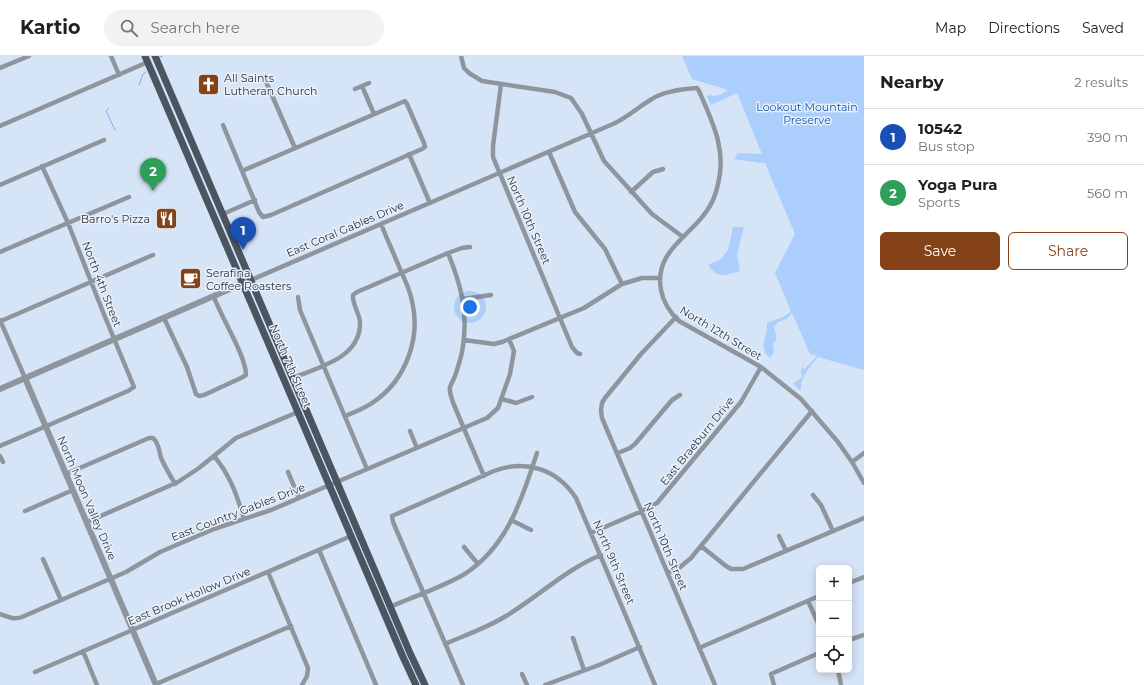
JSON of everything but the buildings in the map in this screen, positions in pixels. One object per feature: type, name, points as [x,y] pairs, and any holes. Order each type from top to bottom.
[{"type":"main road","name":"North 7th Street","points":[[155,56],[425,685]]},
{"type":"main road","name":"North 7th Street","points":[[147,58],[416,685]]},
{"type":"main road","points":[[147,58],[158,64],[154,76]]},
{"type":"street","points":[[0,68],[29,56]]},
{"type":"street","points":[[111,56],[119,75]]},
{"type":"street","points":[[461,56],[462,64],[469,73],[482,81],[555,92],[571,98],[580,108],[604,161],[652,214],[683,237]]},
{"type":"street","points":[[0,126],[119,75],[147,58]]},
{"type":"street","points":[[264,77],[294,148]]},
{"type":"street","points":[[355,89],[369,83]]},
{"type":"street","name":"North 10th Street","points":[[502,84],[492,153],[572,346],[580,354]]},
{"type":"street","points":[[362,86],[374,114]]},
{"type":"street","name":"East Coral Gables Drive","points":[[0,389],[591,134],[620,121],[648,101],[661,94],[697,88]]},
{"type":"street","name":"North 12th Street","points":[[697,88],[718,136],[721,167],[717,188],[707,211],[666,257],[660,278],[663,297],[676,317],[761,368],[801,399],[838,442],[864,483]]},
{"type":"street","points":[[223,126],[242,171],[263,217],[271,215],[425,147],[408,104],[405,101],[242,171]]},
{"type":"street","points":[[0,185],[104,140]]},
{"type":"street","points":[[548,152],[575,212],[605,250],[622,284]]},
{"type":"street","points":[[409,154],[430,203]]},
{"type":"street","name":"North 4th Street","points":[[42,166],[68,223],[134,387],[128,391],[46,426]]},
{"type":"street","points":[[631,192],[654,172],[662,168]]},
{"type":"street","points":[[0,252],[129,197]]},
{"type":"street","points":[[223,214],[255,200]]},
{"type":"street","points":[[345,416],[367,407],[385,393],[399,376],[408,359],[415,331],[414,310],[411,295],[381,224]]},
{"type":"street","points":[[293,378],[344,356],[352,347],[357,339],[360,323],[353,299],[353,295],[357,292],[448,253],[470,247]]},
{"type":"street","points":[[448,253],[459,280],[465,315],[464,340],[460,360],[450,387],[450,393],[484,476]]},
{"type":"street","points":[[0,320],[153,255]]},
{"type":"street","points":[[464,340],[494,344],[584,308],[622,284],[642,278],[660,278]]},
{"type":"street","points":[[463,300],[491,295]]},
{"type":"street","points":[[164,318],[187,367],[196,394],[199,396],[246,375],[246,370],[238,350],[214,297]]},
{"type":"street","points":[[298,297],[300,310],[367,469]]},
{"type":"street","name":"North 10th Street","points":[[676,317],[645,349],[605,398],[602,403],[601,413],[715,685]]},
{"type":"street","name":"North Moon Valley Drive","points":[[0,320],[2,331],[46,426],[156,685]]},
{"type":"street","points":[[509,339],[514,356],[502,399],[516,403],[532,397]]},
{"type":"street","name":"East Braeburn Drive","points":[[591,533],[657,503],[742,402],[761,368]]},
{"type":"street","points":[[618,453],[635,444],[672,400],[680,395]]},
{"type":"street","name":"East Country Gables Drive","points":[[0,614],[17,618],[126,572],[166,549],[214,529],[271,510],[464,428],[491,415],[498,408],[502,399]]},
{"type":"street","points":[[668,573],[685,564],[812,411]]},
{"type":"street","points":[[87,522],[175,484],[193,473],[236,438],[298,412]]},
{"type":"street","points":[[0,446],[46,426]]},
{"type":"street","points":[[410,431],[417,448]]},
{"type":"street","points":[[66,474],[149,438],[154,438],[157,441],[165,468],[175,484]]},
{"type":"street","points":[[852,462],[864,452]]},
{"type":"street","points":[[390,606],[461,576],[478,564],[493,550],[511,520],[525,492],[537,453]]},
{"type":"street","points":[[0,456],[3,462]]},
{"type":"street","points":[[214,456],[232,484],[244,519]]},
{"type":"street","points":[[462,685],[393,522],[392,516],[510,466],[533,467]]},
{"type":"street","name":"North 9th Street","points":[[533,467],[560,479],[576,498],[655,685]]},
{"type":"street","points":[[288,472],[299,498]]},
{"type":"street","points":[[24,511],[73,490]]},
{"type":"street","points":[[813,496],[821,505],[833,531]]},
{"type":"street","points":[[700,546],[721,564],[731,569],[750,567],[864,518]]},
{"type":"street","points":[[511,520],[531,530]]},
{"type":"street","name":"East Brook Hollow Drive","points":[[35,672],[351,536]]},
{"type":"street","points":[[779,536],[786,552]]},
{"type":"street","points":[[464,547],[478,564]]},
{"type":"street","points":[[319,550],[376,685]]},
{"type":"street","points":[[445,644],[500,620],[572,570],[601,555]]},
{"type":"street","points":[[43,559],[61,600]]},
{"type":"street","points":[[268,572],[308,668],[307,676],[302,685]]},
{"type":"street","points":[[852,582],[864,577]]},
{"type":"street","points":[[699,648],[816,597]]},
{"type":"street","points":[[808,601],[816,618]]},
{"type":"street","points":[[156,685],[291,626]]},
{"type":"street","points":[[852,639],[864,635]]},
{"type":"street","points":[[573,638],[584,670]]},
{"type":"street","points":[[545,685],[640,647]]},
{"type":"street","points":[[83,652],[97,685]]},
{"type":"street","points":[[774,685],[771,674],[816,654]]},
{"type":"street","points":[[839,673],[841,685]]},
{"type":"street","points":[[522,674],[527,685]]},
{"type":"green space","name":"Lookout Mountain Preserve","points":[[682,56],[864,56],[864,370],[818,357],[804,377],[801,391],[793,384],[802,377],[801,371],[806,358],[803,367],[804,370],[817,356],[810,354],[792,313],[787,319],[778,322],[774,327],[776,340],[773,344],[774,352],[770,358],[766,354],[764,350],[764,342],[767,323],[783,317],[791,311],[775,273],[795,234],[765,163],[734,159],[738,153],[762,154],[737,93],[711,105],[707,97],[708,95],[718,95],[728,90],[692,79]]},
{"type":"green space","points":[[733,227],[744,227],[737,254],[740,271],[726,275],[719,275],[715,273],[708,265],[721,259],[728,250]]},
{"type":"waterway","points":[[139,85],[143,74],[146,72]]},
{"type":"waterway","points":[[109,108],[106,111],[115,130]]},
{"type":"place","name":"All Saints Lutheran Church","points":[[208,84]]},
{"type":"place","name":"Yoga Pura","points":[[153,191]]},
{"type":"place","name":"Barro's Pizza","points":[[166,219]]},
{"type":"place","name":"10542","points":[[243,250]]},
{"type":"place","name":"Serafina Coffee Roasters","points":[[191,279]]}]
